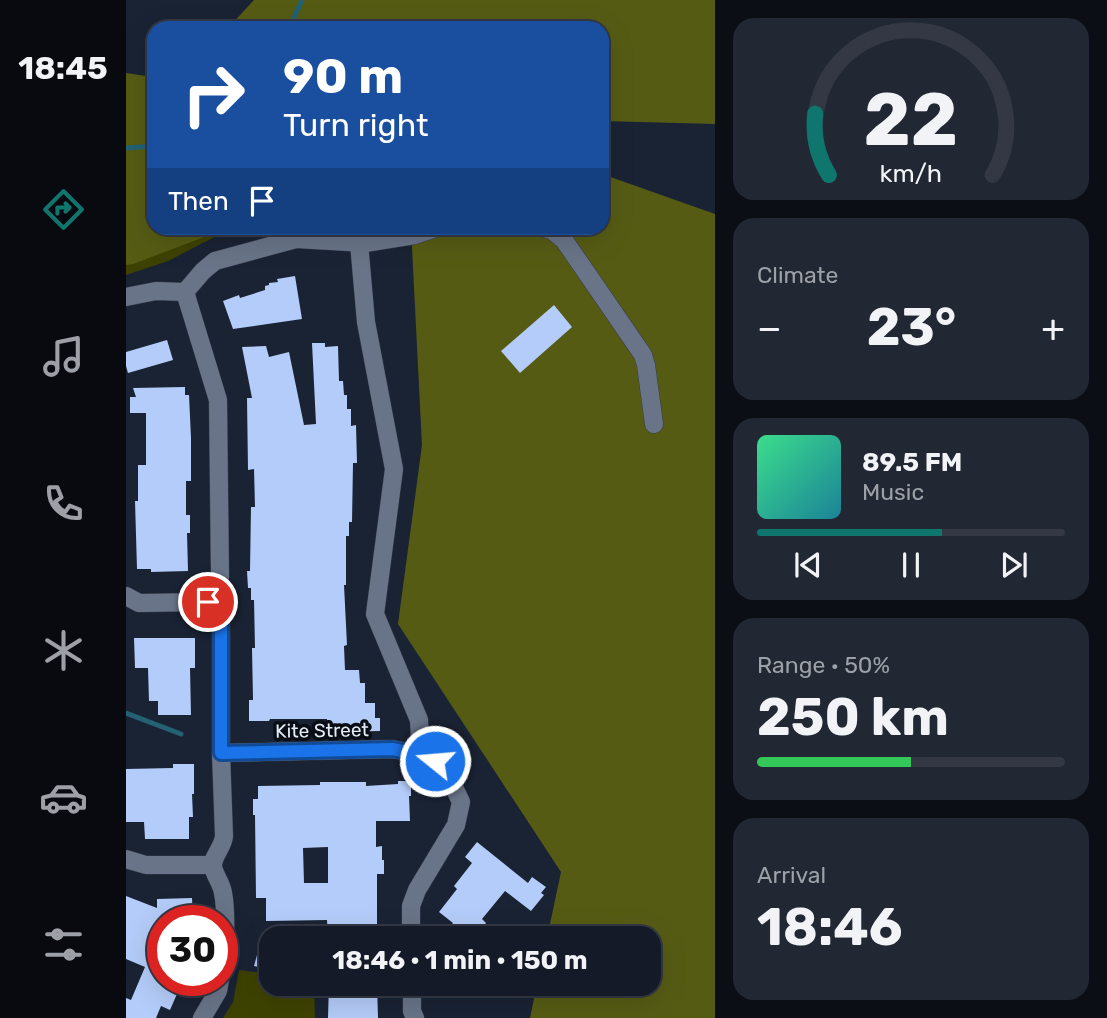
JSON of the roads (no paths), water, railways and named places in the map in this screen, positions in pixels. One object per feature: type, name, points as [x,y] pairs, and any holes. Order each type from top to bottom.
[{"type":"street","points":[[185,292],[202,271],[215,261],[282,242],[296,239],[359,243],[418,235]]},
{"type":"street","points":[[558,235],[643,355],[653,424]]},
{"type":"street","points":[[359,243],[366,322],[394,469],[375,614],[419,720],[421,756]]},
{"type":"street","points":[[126,297],[156,291],[185,292]]},
{"type":"street","points":[[185,292],[218,400],[220,578],[208,602]]},
{"type":"street","points":[[126,596],[139,603],[208,602]]},
{"type":"street","points":[[208,602],[221,624],[224,836],[213,865],[220,881],[224,905]]},
{"type":"street","name":"Kite Street","points":[[221,753],[392,749],[435,761],[449,777],[461,802],[456,825],[417,890],[411,906],[411,926]]},
{"type":"street","points":[[126,859],[146,865],[213,865]]},
{"type":"street","points":[[202,1018],[215,996]]},
{"type":"street","points":[[412,996],[415,1018]]},
{"type":"waterway","points":[[292,21],[302,0]]},
{"type":"waterway","points":[[126,148],[147,146]]},
{"type":"waterway","points":[[126,713],[181,734]]}]
